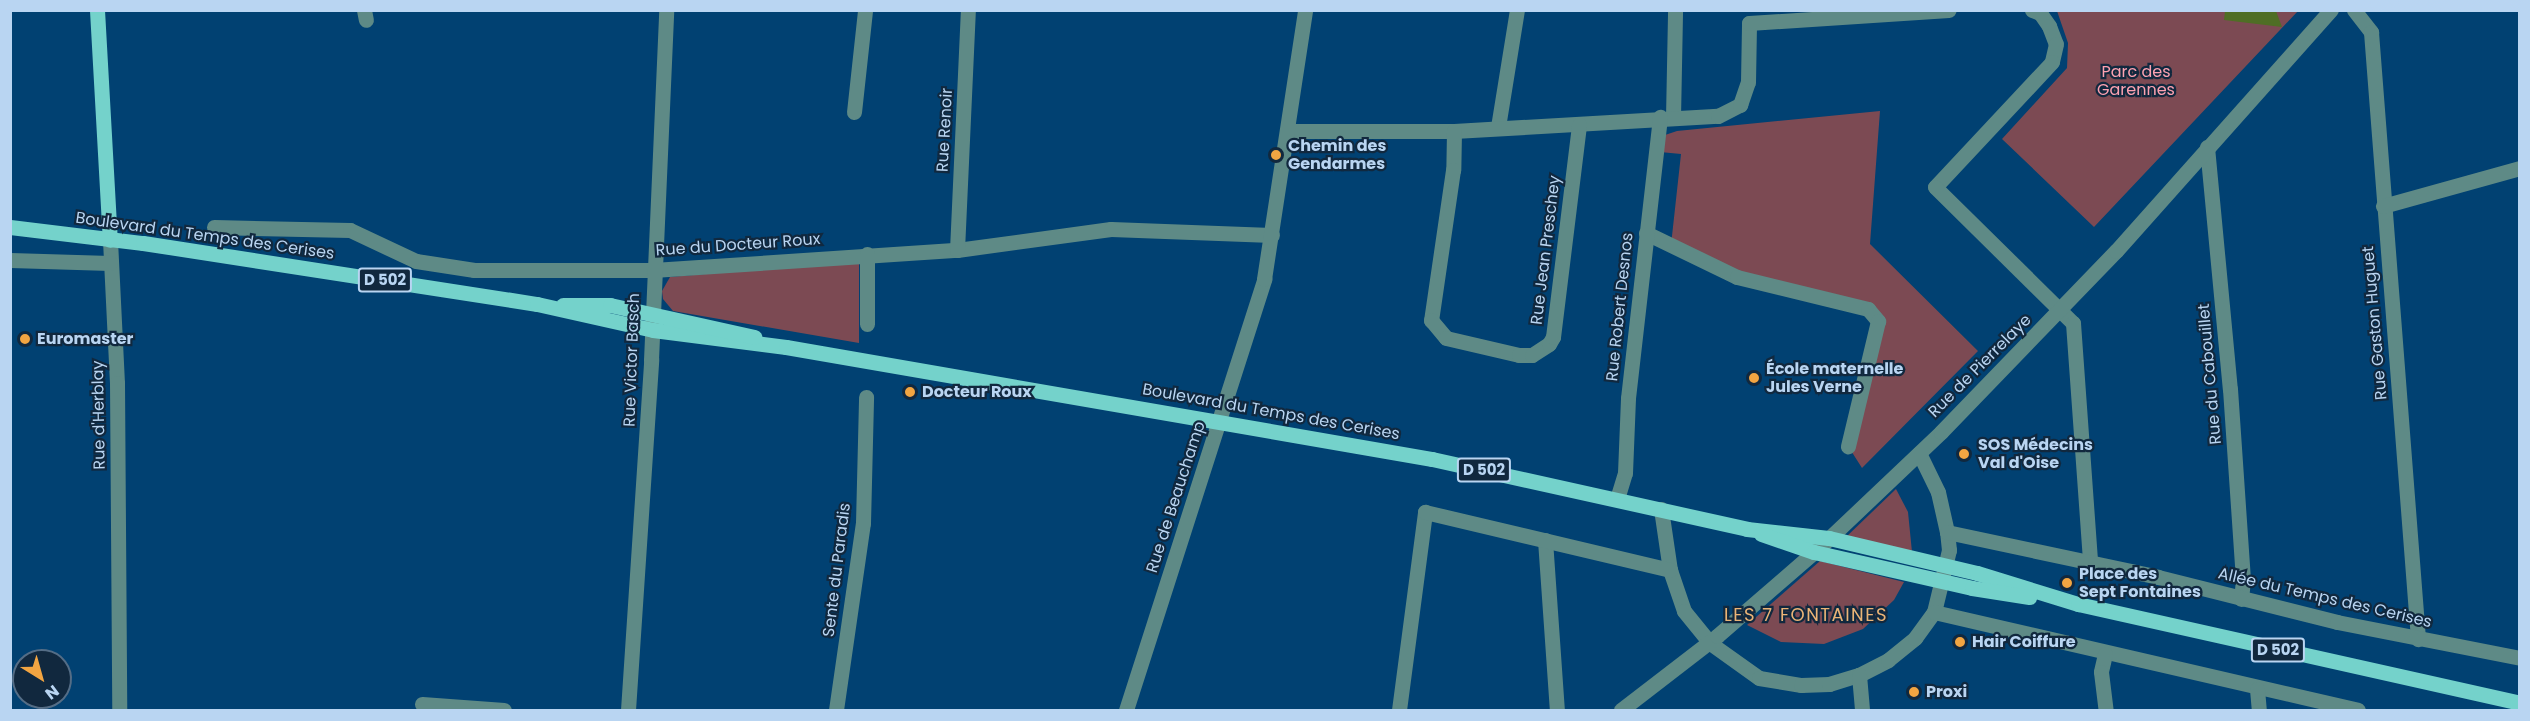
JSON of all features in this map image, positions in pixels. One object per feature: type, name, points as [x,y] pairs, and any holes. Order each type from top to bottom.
[{"type":"main road","name":"Rue d'Herblay","points":[[97,10],[110,240]]},
{"type":"main road","name":"Boulevard du Temps des Cerises","points":[[10,227],[537,304],[653,330],[786,347],[1432,459],[1747,529],[1814,552],[1943,581],[2078,604]]},
{"type":"main road","name":"Boulevard du Temps des Cerises","points":[[537,304],[610,306],[716,326],[786,347]]},
{"type":"main road","name":"Boulevard du Temps des Cerises","points":[[1747,529],[1829,538],[1946,566],[2078,604],[2478,697],[2520,710]]},
{"type":"main road","name":"Boulevard du Temps des Cerises","points":[[2478,697],[2520,703]]},
{"type":"street","name":"Rue Victor Basch","points":[[628,711],[653,330],[653,270],[666,10]]},
{"type":"street","points":[[854,112],[865,10]]},
{"type":"street","name":"Rue Renoir","points":[[957,250],[968,10]]},
{"type":"street","name":"Rue de Beauchamp","points":[[1126,711],[1264,279],[1305,10]]},
{"type":"street","points":[[1498,127],[1517,10]]},
{"type":"street","name":"Rue Robert Desnos","points":[[1617,499],[1625,472],[1628,398],[1646,233],[1666,118],[1675,10]]},
{"type":"street","points":[[1288,130],[1454,131],[1718,116],[1740,105],[1748,82],[1749,23],[1949,10]]},
{"type":"street","points":[[2032,10],[2040,13],[2049,26],[2056,44],[2052,62],[1935,187],[2073,323],[2090,562]]},
{"type":"street","name":"Rue de Pierrelaye","points":[[1621,711],[1710,643],[1814,552],[1919,453],[2061,309],[2331,10]]},
{"type":"street","name":"Rue Gaston Huguet","points":[[2354,10],[2371,32],[2418,639]]},
{"type":"street","name":"Rue Jean Preschey","points":[[1454,131],[1453,170],[1431,320],[1446,338],[1519,355],[1532,355],[1549,344],[1553,337],[1579,125]]},
{"type":"street","name":"Rue du Cabouillet","points":[[2207,147],[2231,401],[2243,580],[2241,599]]},
{"type":"street","points":[[2383,206],[2520,168]]},
{"type":"street","name":"Rue du Docteur Roux","points":[[214,227],[350,230],[416,261],[474,270],[653,270],[867,254],[957,250],[1110,229],[1272,236]]},
{"type":"street","points":[[1646,233],[1737,277],[1868,309],[1878,321],[1848,446]]},
{"type":"street","name":"Rue d'Herblay","points":[[110,240],[117,383],[119,711]]},
{"type":"street","points":[[867,254],[867,324]]},
{"type":"street","points":[[10,260],[110,262]]},
{"type":"street","name":"Sente du Paradis","points":[[836,711],[863,523],[866,398]]},
{"type":"street","points":[[1662,509],[1670,570],[1684,611],[1710,643],[1759,678],[1802,685],[1829,684],[1858,675],[1904,648],[1934,612],[1946,566],[1947,532],[1938,492],[1919,453]]},
{"type":"street","points":[[1399,711],[1425,512],[1670,570]]},
{"type":"street","name":"Allée du Temps des Cerises","points":[[1947,532],[2090,562],[2418,639],[2520,658]]},
{"type":"street","points":[[1545,540],[1557,711]]},
{"type":"street","points":[[1934,612],[2105,654],[2358,711]]},
{"type":"street","points":[[2105,654],[2101,672],[2106,711]]},
{"type":"street","points":[[1858,675],[1862,711]]},
{"type":"street","points":[[2257,689],[2259,711]]},
{"type":"street","points":[[422,704],[504,711]]},
{"type":"green space","name":"Parc des Garennes","points":[[2057,11],[2298,11],[2094,227],[2002,139],[2067,68],[2068,43]]},
{"type":"green space","points":[[1880,111],[1870,244],[1978,351],[1862,468],[1848,446],[1878,321],[1868,309],[1728,272],[1671,245],[1681,154],[1660,152],[1656,138],[1677,131]]},
{"type":"green space","points":[[859,261],[859,343],[673,311],[663,299],[662,291],[670,277]]},
{"type":"green space","points":[[1896,489],[1908,512],[1912,552],[1845,538]]},
{"type":"green space","points":[[1820,561],[1904,582],[1894,600],[1863,629],[1824,644],[1781,642],[1747,625]]},
{"type":"shaded area","points":[[2225,11],[2276,11],[2282,27],[2224,20]]},
{"type":"place","name":"Chemin des Gendarmes","points":[[1276,155]]},
{"type":"place","name":"Euromaster","points":[[25,339]]},
{"type":"place","name":"École maternelle Jules Verne","points":[[1754,378]]},
{"type":"place","name":"Docteur Roux","points":[[910,392]]},
{"type":"place","name":"SOS Médecins Val d'Oise","points":[[1964,454]]},
{"type":"place","name":"Place des Sept Fontaines","points":[[2067,583]]},
{"type":"place","name":"Hair Coiffure","points":[[1960,642]]},
{"type":"place","name":"Proxi","points":[[1914,692]]},
{"type":"district","name":"LES 7 FONTAINES","points":[[1806,615]]}]
